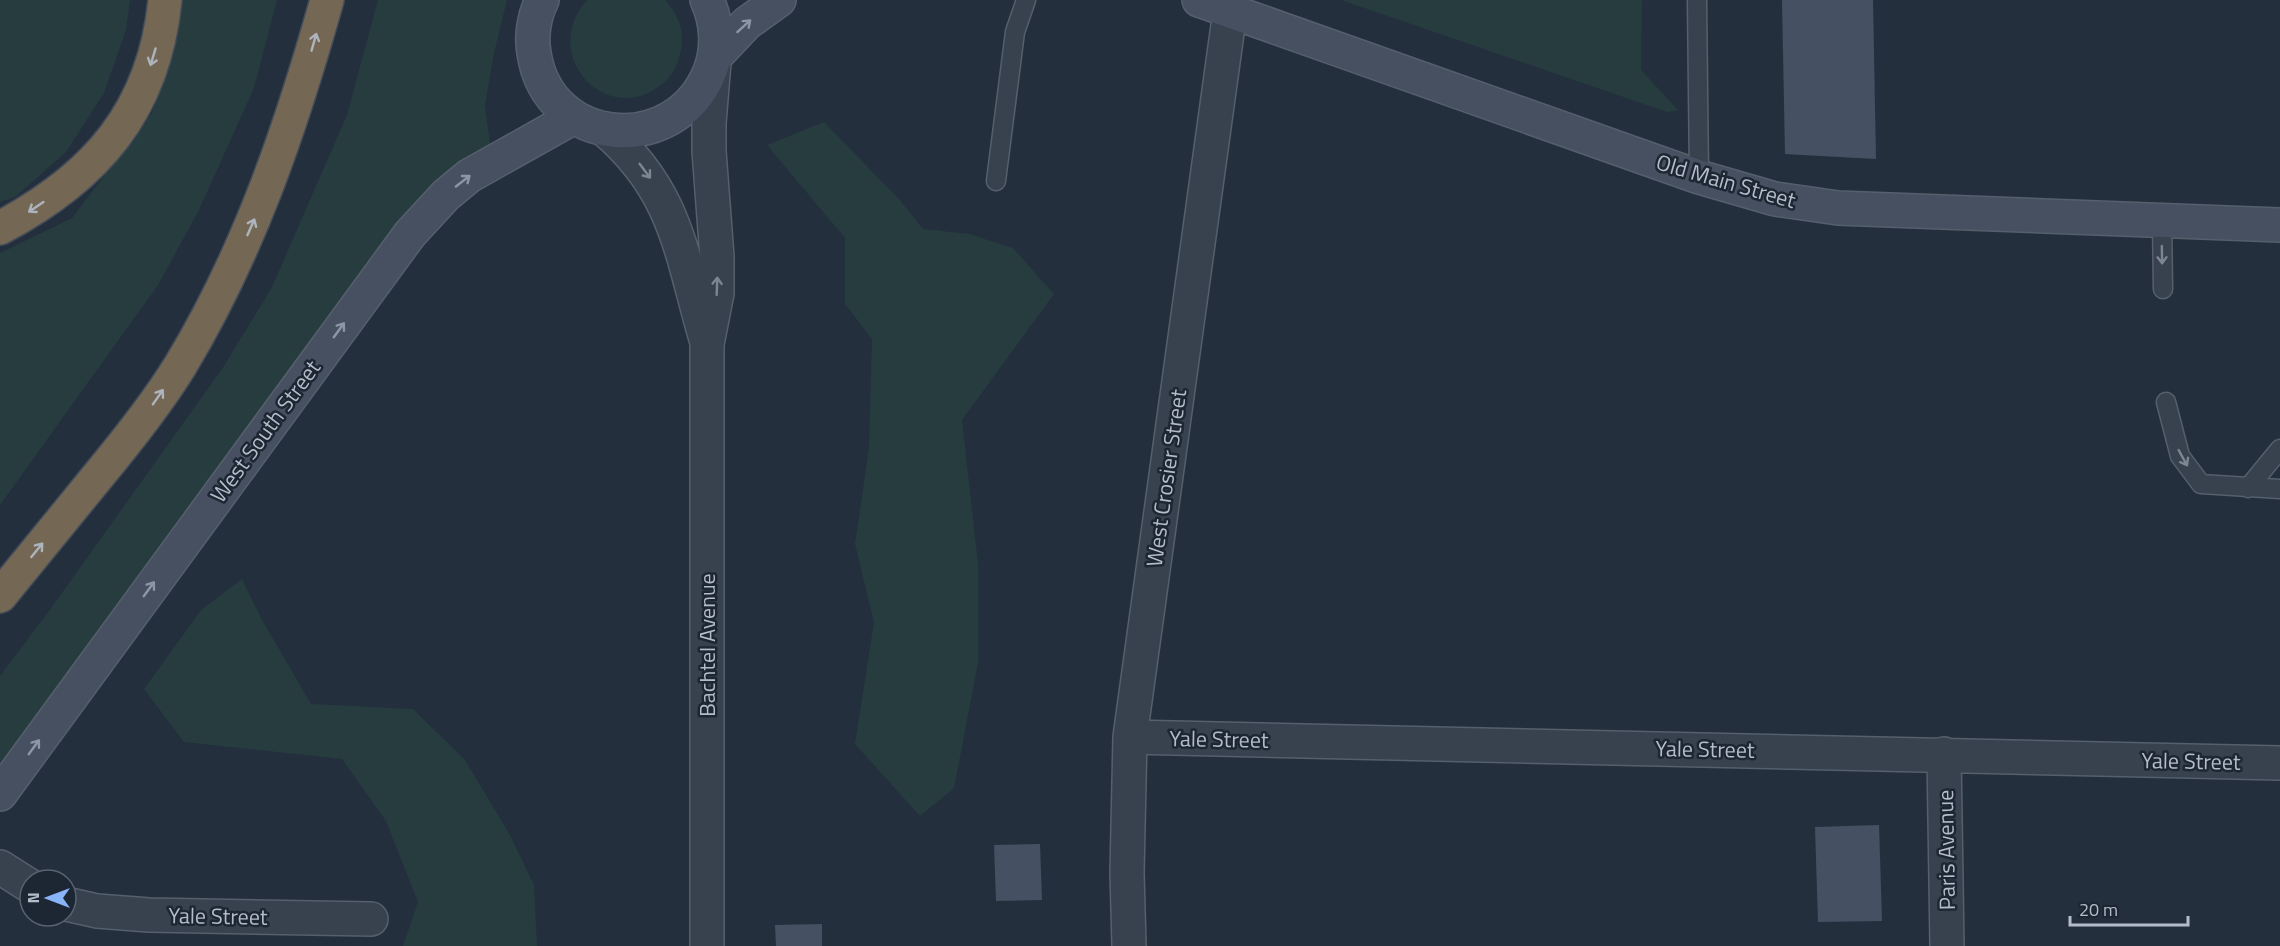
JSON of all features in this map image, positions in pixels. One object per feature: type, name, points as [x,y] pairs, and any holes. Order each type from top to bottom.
[{"type":"highway","points":[[0,228],[25,215],[63,189],[108,146],[128,117],[144,86],[162,31],[165,0]]},
{"type":"highway","points":[[0,596],[133,433],[178,368],[218,300],[258,212],[295,108],[327,0]]},
{"type":"main road","points":[[542,0],[533,31],[532,45],[538,70],[550,94],[574,117],[604,129],[636,131],[671,118],[686,107],[699,93],[714,60],[747,23],[778,0]]},
{"type":"main road","points":[[707,0],[714,21],[716,40],[714,60]]},
{"type":"main road","name":"Old Main Street","points":[[1198,0],[1699,177],[1775,199],[1818,206],[2280,225]]},
{"type":"main road","name":"West South Street","points":[[0,794],[411,234],[446,195],[469,176],[574,117]]},
{"type":"street","name":"West Crosier Street","points":[[1129,946],[1127,873],[1130,737],[1230,11]]},
{"type":"street","name":"Bachtel Avenue","points":[[707,946],[707,344],[717,293],[717,257],[709,151],[714,60]]},
{"type":"street","name":"Bachtel Avenue","points":[[604,129],[639,163],[667,207],[678,236],[707,344]]},
{"type":"street","name":"Yale Street","points":[[1130,737],[2280,763]]},
{"type":"street","name":"Paris Avenue","points":[[1944,754],[1947,946]]},
{"type":"street","points":[[0,867],[18,878]]},
{"type":"street","name":"Yale Street","points":[[78,907],[97,911],[149,915],[371,919]]},
{"type":"lane","points":[[996,182],[1015,32],[1026,0]]},
{"type":"lane","points":[[1697,0],[1699,177]]},
{"type":"lane","points":[[2162,221],[2163,289]]},
{"type":"lane","points":[[2166,402],[2180,456],[2200,484],[2280,489]]},
{"type":"lane","points":[[2248,488],[2280,449]]},
{"type":"green space","points":[[0,0],[130,0],[126,30],[104,93],[66,152],[15,197],[0,202]]},
{"type":"green space","points":[[179,0],[277,0],[254,88],[199,210],[158,285],[0,505],[0,253],[72,218],[152,113],[179,11]]},
{"type":"green space","points":[[378,0],[507,0],[494,53],[485,105],[491,151],[0,772],[0,676],[224,366],[272,287],[347,115]]},
{"type":"green space","points":[[587,0],[665,0],[674,12],[682,32],[682,47],[677,64],[666,81],[637,97],[617,97],[599,91],[584,78],[574,61],[570,41],[574,21]]},
{"type":"green space","points":[[1341,0],[1642,0],[1641,70],[1678,110],[1667,112]]},
{"type":"green space","points":[[824,122],[899,199],[923,229],[969,234],[1013,248],[1054,294],[962,420],[978,564],[978,663],[954,788],[920,816],[855,744],[874,622],[855,544],[869,448],[872,339],[845,304],[845,238],[767,145]]},
{"type":"green space","points":[[242,579],[262,620],[311,704],[413,709],[465,760],[510,835],[534,885],[537,946],[403,946],[418,902],[386,821],[342,759],[184,742],[144,689],[201,610]]},
{"type":"building","points":[[1782,0],[1873,0],[1876,159],[1785,154]]},
{"type":"building","points":[[1879,825],[1882,921],[1818,922],[1815,827]]},
{"type":"building","points":[[1040,844],[1042,900],[996,901],[994,845]]},
{"type":"building","points":[[822,924],[822,946],[776,946],[775,925]]}]
